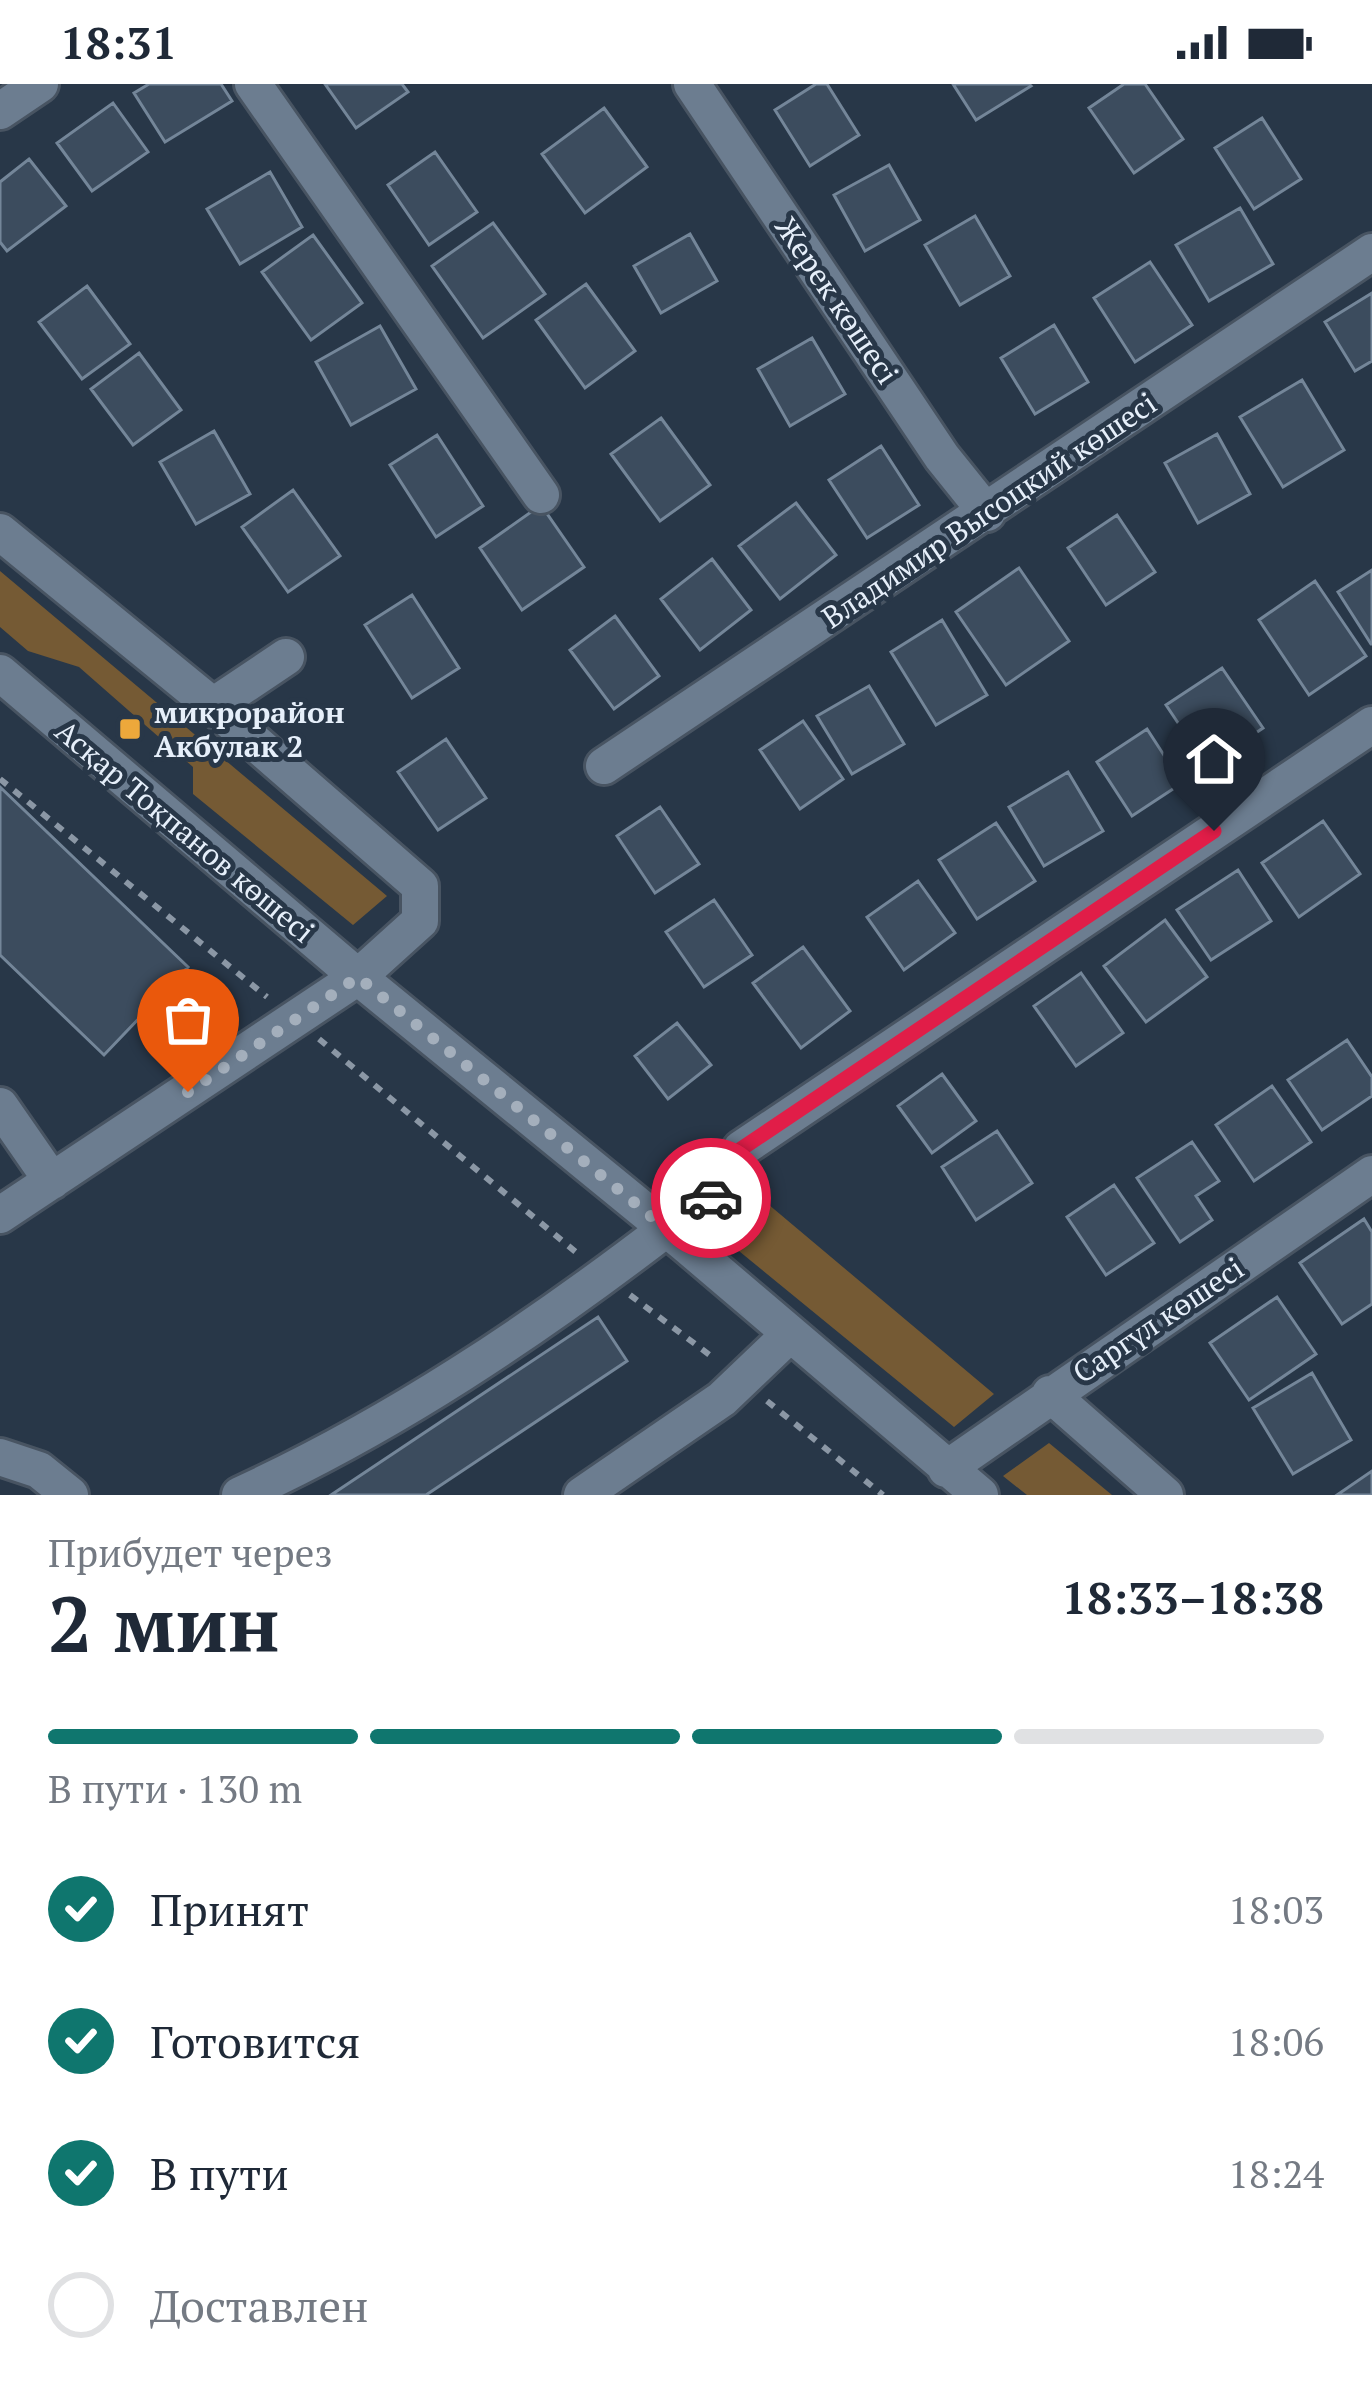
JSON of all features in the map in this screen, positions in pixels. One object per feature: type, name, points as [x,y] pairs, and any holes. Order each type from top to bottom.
[{"type":"street","points":[[0,111],[40,84]]},
{"type":"street","points":[[253,84],[541,496]]},
{"type":"street","name":"Жерек көшесі","points":[[692,84],[941,457],[987,513]]},
{"type":"street","name":"Владимир Высоцкий көшесі","points":[[604,766],[1372,252]]},
{"type":"street","points":[[0,532],[213,706],[420,886],[420,921],[358,977],[0,1215]]},
{"type":"street","points":[[213,706],[286,657]]},
{"type":"street","name":"Асқар Тоқпанов көшесі","points":[[0,673],[980,1495]]},
{"type":"street","points":[[240,1495],[310,1463],[484,1360],[605,1276],[675,1236],[741,1149],[1372,725]]},
{"type":"street","points":[[0,1106],[52,1181]]},
{"type":"street","name":"Саргүл көшесі","points":[[946,1469],[1372,1174]]},
{"type":"street","points":[[581,1495],[722,1399],[790,1334]]},
{"type":"street","points":[[1049,1394],[1165,1495]]},
{"type":"street","points":[[0,1457],[38,1471],[70,1495]]},
{"type":"path","points":[[0,779],[605,1276],[883,1495]]},
{"type":"shaded area","points":[[0,571],[387,896],[353,925],[193,794],[193,767],[79,667],[28,651],[0,627]]},
{"type":"shaded area","points":[[762,1199],[994,1394],[954,1427],[723,1238]]},
{"type":"shaded area","points":[[1049,1443],[1112,1495],[1027,1495],[1003,1476]]},
{"type":"building","points":[[149,84],[221,84],[232,101],[165,142],[134,93]]},
{"type":"building","points":[[325,84],[402,84],[408,92],[356,128]]},
{"type":"building","points":[[816,84],[827,84],[859,135],[810,166],[775,110]]},
{"type":"building","points":[[953,84],[1029,84],[1031,86],[976,120]]},
{"type":"building","points":[[1124,84],[1145,84],[1183,139],[1134,173],[1089,108]]},
{"type":"building","points":[[113,103],[148,152],[92,191],[57,143]]},
{"type":"building","points":[[604,108],[647,167],[585,213],[542,154]]},
{"type":"building","points":[[1262,118],[1301,179],[1254,209],[1215,148]]},
{"type":"building","points":[[435,152],[477,212],[429,245],[388,185]]},
{"type":"building","points":[[29,159],[66,206],[7,251],[0,242],[0,182]]},
{"type":"building","points":[[889,165],[920,220],[865,251],[834,195]]},
{"type":"building","points":[[270,172],[302,227],[240,264],[207,209]]},
{"type":"building","points":[[1240,208],[1273,264],[1209,301],[1176,245]]},
{"type":"building","points":[[975,216],[1010,276],[960,305],[925,245]]},
{"type":"building","points":[[493,223],[545,294],[483,338],[432,266]]},
{"type":"building","points":[[690,234],[717,281],[661,313],[634,266]]},
{"type":"building","points":[[313,235],[362,303],[311,340],[262,272]]},
{"type":"building","points":[[1150,262],[1192,325],[1135,362],[1094,298]]},
{"type":"building","points":[[586,284],[635,351],[585,388],[536,320]]},
{"type":"building","points":[[87,286],[130,344],[82,379],[39,322]]},
{"type":"building","points":[[1372,293],[1372,361],[1355,371],[1325,322]]},
{"type":"building","points":[[1054,325],[1088,382],[1035,414],[1001,358]]},
{"type":"building","points":[[380,326],[416,389],[351,425],[316,362]]},
{"type":"building","points":[[812,338],[845,394],[790,426],[758,369]]},
{"type":"building","points":[[139,353],[181,410],[133,445],[91,389]]},
{"type":"building","points":[[1302,380],[1344,450],[1283,487],[1240,417]]},
{"type":"building","points":[[661,418],[710,485],[660,521],[611,454]]},
{"type":"building","points":[[214,431],[250,494],[196,524],[160,462]]},
{"type":"building","points":[[1217,434],[1250,494],[1198,523],[1165,463]]},
{"type":"building","points":[[437,435],[483,506],[436,537],[390,465]]},
{"type":"building","points":[[881,446],[919,505],[867,538],[829,480]]},
{"type":"building","points":[[293,490],[340,556],[288,592],[242,527]]},
{"type":"building","points":[[796,503],[836,555],[780,599],[739,546]]},
{"type":"building","points":[[541,505],[584,567],[522,610],[480,548]]},
{"type":"building","points":[[1117,515],[1155,572],[1106,605],[1068,548]]},
{"type":"building","points":[[712,559],[751,610],[700,650],[661,599]]},
{"type":"building","points":[[1019,568],[1069,641],[1006,685],[956,612]]},
{"type":"building","points":[[1372,570],[1372,644],[1371,644],[1338,592]]},
{"type":"building","points":[[1315,581],[1366,656],[1309,695],[1259,620]]},
{"type":"building","points":[[412,595],[459,668],[412,698],[365,625]]},
{"type":"building","points":[[615,616],[659,676],[614,709],[570,650]]},
{"type":"building","points":[[942,620],[987,695],[936,725],[891,652]]},
{"type":"building","points":[[1222,668],[1263,728],[1207,766],[1166,705]]},
{"type":"building","points":[[869,686],[904,744],[852,774],[817,716]]},
{"type":"building","points":[[803,721],[843,779],[800,809],[760,750]]},
{"type":"building","points":[[1147,729],[1182,783],[1132,816],[1097,762]]},
{"type":"building","points":[[446,739],[486,798],[438,830],[398,772]]},
{"type":"building","points":[[1068,772],[1103,831],[1044,866],[1009,807]]},
{"type":"building","points":[[0,787],[188,967],[104,1055],[0,955]]},
{"type":"building","points":[[660,807],[699,864],[655,893],[617,836]]},
{"type":"building","points":[[1323,821],[1360,874],[1299,917],[1262,863]]},
{"type":"building","points":[[996,823],[1035,881],[977,919],[939,860]]},
{"type":"building","points":[[1238,870],[1271,921],[1211,960],[1177,910]]},
{"type":"building","points":[[918,881],[955,933],[904,970],[867,917]]},
{"type":"building","points":[[714,900],[752,955],[704,987],[666,932]]},
{"type":"building","points":[[1165,920],[1207,977],[1146,1022],[1104,966]]},
{"type":"building","points":[[803,947],[850,1011],[801,1048],[753,983]]},
{"type":"building","points":[[1081,973],[1123,1033],[1076,1066],[1034,1006]]},
{"type":"building","points":[[677,1023],[711,1065],[668,1099],[635,1056]]},
{"type":"building","points":[[1347,1040],[1372,1077],[1372,1096],[1322,1130],[1288,1080]]},
{"type":"building","points":[[942,1074],[976,1121],[932,1153],[898,1106]]},
{"type":"building","points":[[1272,1086],[1311,1142],[1254,1181],[1216,1125]]},
{"type":"building","points":[[997,1131],[1032,1183],[976,1220],[942,1167]]},
{"type":"building","points":[[1192,1142],[1219,1181],[1196,1196],[1212,1220],[1180,1242],[1137,1178]]},
{"type":"building","points":[[1114,1185],[1154,1243],[1106,1275],[1067,1217]]},
{"type":"building","points":[[1364,1219],[1372,1232],[1372,1304],[1342,1324],[1300,1263]]},
{"type":"building","points":[[1277,1297],[1316,1354],[1249,1400],[1210,1343]]},
{"type":"building","points":[[598,1317],[627,1361],[426,1495],[331,1495]]},
{"type":"building","points":[[1312,1373],[1351,1440],[1293,1474],[1253,1408]]},
{"type":"building","points":[[1372,1471],[1372,1495],[1337,1495]]},
{"type":"way so far","points":[[188,1092],[358,977],[684,1243],[711,1198]]},
{"type":"place","name":"микрорайон Акбулак 2","points":[[130,729]]},
{"type":"route","points":[[711,1198],[741,1149],[1214,831]]}]
